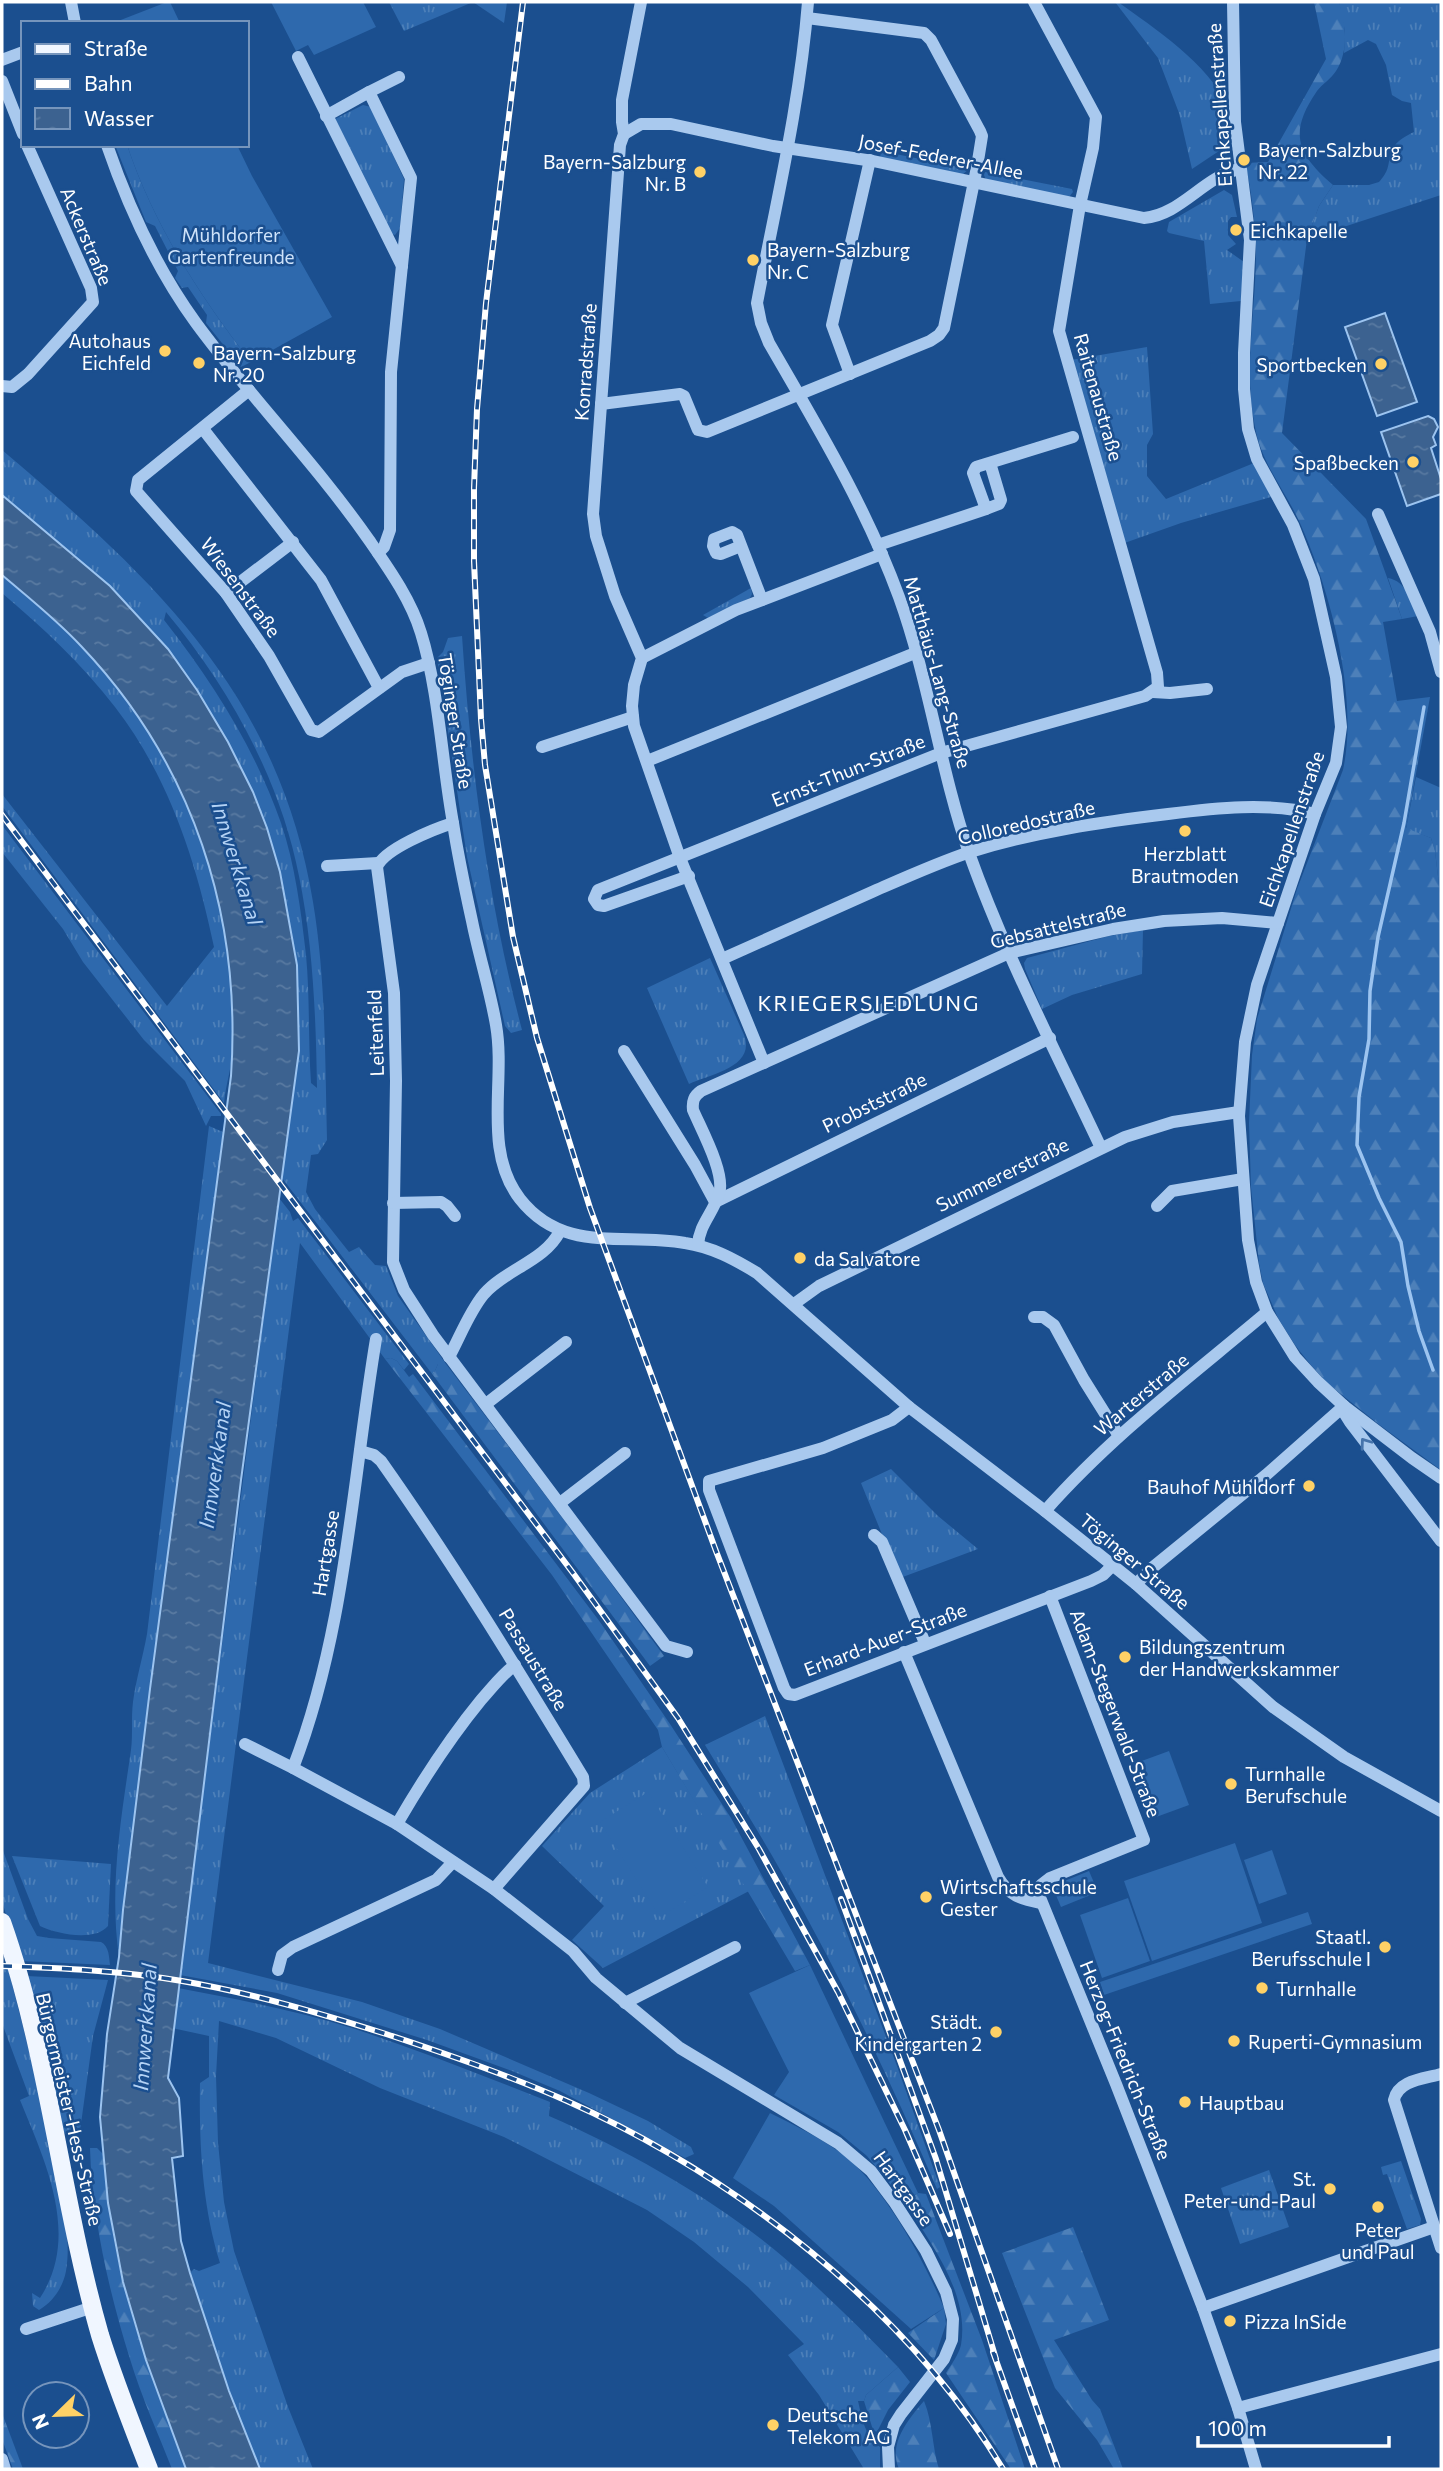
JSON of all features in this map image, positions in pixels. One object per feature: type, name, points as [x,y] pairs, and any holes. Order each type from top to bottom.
[{"type":"main road","name":"Bürgermeister-Hess-Straße","points":[[2,1922],[34,2042],[93,2306],[117,2387],[149,2469]]},
{"type":"street","points":[[71,2],[75,21]]},
{"type":"street","name":"Konradstraße","points":[[641,2],[622,100],[624,134],[620,145],[593,514],[615,596],[642,658]]},
{"type":"street","name":"Matthäus-Lang-Straße","points":[[808,2],[789,148],[764,266],[758,311],[769,343],[846,476],[880,550],[900,600],[969,852],[1009,953],[1101,1148]]},
{"type":"street","name":"Raitenaustraße","points":[[1034,2],[1096,117],[1093,148],[1080,205],[1059,331],[1157,673],[1156,690]]},
{"type":"street","name":"Eichkapellenstraße","points":[[1233,2],[1235,108],[1250,240],[1244,353],[1248,429],[1257,459],[1293,525],[1314,579],[1336,677],[1341,727],[1339,751],[1257,985],[1245,1042],[1239,1112],[1252,1262],[1267,1312],[1295,1357],[1344,1406],[1350,1422],[1441,1541]]},
{"type":"street","points":[[601,404],[680,394],[684,396],[698,430],[707,432],[930,341],[944,328],[974,181],[982,136],[980,131],[931,40],[924,33],[807,19]]},
{"type":"street","points":[[2,60],[21,53]]},
{"type":"street","points":[[298,57],[402,266]]},
{"type":"street","points":[[326,116],[399,77]]},
{"type":"street","points":[[2,81],[21,129]]},
{"type":"street","points":[[369,92],[411,178],[391,372],[390,530],[384,547],[378,553]]},
{"type":"street","name":"Josef-Federer-Allee","points":[[624,134],[641,124],[671,124],[789,148],[870,160],[1144,218],[1154,218],[1221,175],[1240,169]]},
{"type":"street","name":"Ackerstraße","points":[[2,387],[12,387],[27,374],[93,302],[91,288],[28,147]]},
{"type":"street","name":"Töginger Straße","points":[[108,147],[135,217],[158,264],[196,322],[348,509],[378,553],[416,619],[429,663],[453,823],[496,1024],[500,1058],[498,1126],[502,1160],[519,1197],[530,1210],[560,1231],[583,1237],[667,1240],[698,1245],[716,1250],[742,1264],[794,1304],[909,1407],[1136,1584],[1273,1707],[1352,1761],[1441,1811]]},
{"type":"street","points":[[850,374],[832,325],[870,160]]},
{"type":"street","name":"Wiesenstraße","points":[[250,390],[138,480],[136,491],[226,593],[269,656],[311,730],[319,732],[402,673],[429,663]]},
{"type":"street","points":[[203,429],[293,542],[333,602],[379,688]]},
{"type":"street","points":[[986,509],[973,470],[1073,437]]},
{"type":"street","points":[[764,1062],[680,858],[633,717],[634,685],[642,658],[736,610],[880,550],[999,505],[1002,500],[990,463]]},
{"type":"street","points":[[1378,514],[1430,632],[1441,672]]},
{"type":"street","points":[[226,593],[293,542]]},
{"type":"street","points":[[741,546],[762,600]]},
{"type":"street","points":[[648,761],[915,653]]},
{"type":"street","name":"Ernst-Thun-Straße","points":[[680,858],[941,753],[1048,725],[1145,696],[1156,690],[1170,693],[1207,689]]},
{"type":"street","points":[[542,747],[633,717]]},
{"type":"street","name":"Colloredostraße","points":[[722,959],[969,852],[1063,829],[1188,811],[1229,808],[1278,809],[1315,814]]},
{"type":"street","points":[[327,866],[378,863],[387,855],[427,833],[453,823]]},
{"type":"street","points":[[680,858],[598,890],[594,894],[595,902],[604,906],[689,876]]},
{"type":"street","name":"Leitenfeld","points":[[378,863],[394,993],[396,1081],[393,1262],[397,1276],[415,1310],[449,1357],[666,1646],[687,1652]]},
{"type":"street","name":"Gebsattelstraße","points":[[715,1202],[720,1181],[693,1110],[695,1095],[701,1091],[1009,953],[1113,929],[1164,921],[1222,918],[1278,923]]},
{"type":"street","name":"Probststraße","points":[[715,1202],[1050,1038]]},
{"type":"street","points":[[624,1051],[695,1164],[715,1202],[701,1227],[698,1245]]},
{"type":"street","name":"Summererstraße","points":[[794,1304],[819,1286],[1125,1137],[1173,1122],[1239,1112]]},
{"type":"street","points":[[1157,1206],[1172,1191],[1243,1179]]},
{"type":"street","points":[[393,1203],[441,1202],[455,1216]]},
{"type":"street","points":[[449,1357],[485,1294],[509,1274],[543,1252],[555,1241],[560,1231]]},
{"type":"street","name":"Warterstraße","points":[[1045,1511],[1076,1476],[1119,1436],[1267,1312]]},
{"type":"street","points":[[1034,1317],[1043,1317],[1054,1325],[1119,1436]]},
{"type":"street","name":"Hartgasse","points":[[293,1768],[323,1675],[338,1598],[376,1339]]},
{"type":"street","points":[[486,1404],[566,1342]]},
{"type":"street","points":[[1136,1584],[1344,1406],[1441,1478]]},
{"type":"street","name":"Erhard-Auer-Straße","points":[[909,1407],[892,1420],[823,1448],[709,1481],[709,1490],[788,1693],[795,1695],[1091,1581],[1103,1575],[1113,1565]]},
{"type":"street","name":"Passaustraße","points":[[360,1451],[374,1455],[381,1461],[464,1581],[583,1777],[584,1786],[494,1889]]},
{"type":"street","points":[[560,1503],[625,1453]]},
{"type":"street","points":[[874,1535],[882,1542],[925,1643]]},
{"type":"street","name":"Adam-Stegerwald-Straße","points":[[1041,1903],[1041,1885],[1050,1878],[1144,1840],[1050,1596]]},
{"type":"street","points":[[904,1652],[998,1877],[1017,1898],[1041,1903]]},
{"type":"street","points":[[397,1824],[431,1767],[467,1717],[515,1665]]},
{"type":"street","name":"Hartgasse","points":[[245,1744],[397,1824],[494,1889],[573,1951],[596,1978],[680,2048],[850,2151],[871,2171],[895,2203],[939,2276],[953,2319],[951,2340],[944,2359],[901,2414],[890,2435],[887,2457],[889,2469]]},
{"type":"street","points":[[278,1970],[282,1955],[293,1947],[436,1880],[453,1862]]},
{"type":"street","name":"Herzog-Friedrich-Straße","points":[[1041,1903],[1116,2084],[1203,2308],[1256,2469]]},
{"type":"street","points":[[625,2003],[735,1947]]},
{"type":"street","points":[[1441,2074],[1402,2086],[1396,2092],[1394,2106],[1441,2248]]},
{"type":"street","points":[[1203,2308],[1434,2227]]},
{"type":"street","points":[[26,2329],[93,2306]]},
{"type":"street","points":[[1238,2408],[1441,2354]]},
{"type":"street","points":[[2,2459],[5,2469]]},
{"type":"green space","points":[[170,2],[179,21],[118,21]]},
{"type":"green space","points":[[271,2],[363,2],[376,27],[314,55],[308,45],[296,51]]},
{"type":"green space","points":[[389,2],[473,2],[404,31]]},
{"type":"green space","points":[[473,2],[507,2],[504,23]]},
{"type":"green space","points":[[1115,2],[1148,23],[1194,61],[1219,91],[1227,106],[1231,143],[1192,169],[1179,113],[1158,58]]},
{"type":"green space","points":[[1314,2],[1339,2],[1345,28],[1345,46],[1336,71],[1319,88],[1308,106],[1300,131],[1304,153],[1333,185],[1319,206],[1307,239],[1282,433],[1366,519],[1402,619],[1383,622],[1397,701],[1430,697],[1406,828],[1431,838],[1441,902],[1441,1470],[1327,1383],[1295,1345],[1278,1318],[1263,1283],[1251,1187],[1249,1123],[1252,1055],[1257,1019],[1297,889],[1343,770],[1347,741],[1344,677],[1331,611],[1300,523],[1262,453],[1255,427],[1250,383],[1256,252],[1253,208],[1245,163],[1268,162],[1326,59]]},
{"type":"green space","points":[[1339,2],[1441,2],[1441,195],[1307,239],[1319,206],[1333,185],[1369,185],[1379,182],[1385,175],[1396,144],[1414,132],[1411,103],[1392,95],[1386,65],[1376,44],[1368,40],[1344,53],[1345,31]]},
{"type":"green space","points":[[363,105],[371,107],[404,179],[400,228],[395,235],[391,234],[335,119]]},
{"type":"green space","points":[[116,147],[128,147],[164,231],[213,311],[251,362],[241,367],[206,323],[207,315],[188,287],[182,288],[175,278],[178,271],[155,226],[146,222]]},
{"type":"green space","name":"Mühldorfer Gartenfreunde","points":[[128,147],[238,147],[332,317],[251,362],[196,285],[164,231]]},
{"type":"green space","points":[[881,151],[969,169],[962,175],[880,159]]},
{"type":"green space","points":[[985,172],[1072,189],[1073,192],[1069,197],[986,180]]},
{"type":"green space","points":[[1224,190],[1232,195],[1237,217],[1231,217],[1228,221],[1228,235],[1236,244],[1227,250],[1244,262],[1241,301],[1210,304],[1204,241],[1167,231],[1169,222]]},
{"type":"green space","points":[[1147,347],[1153,434],[1147,445],[1147,476],[1166,499],[1254,463],[1271,497],[1181,523],[1116,546],[1065,361]]},
{"type":"green space","points":[[2,450],[110,546],[158,595],[202,646],[240,702],[271,762],[296,828],[313,902],[320,961],[327,1140],[318,1154],[311,1155],[306,1192],[315,1209],[349,1252],[359,1247],[375,1265],[386,1266],[398,1296],[446,1364],[438,1364],[433,1375],[282,1178],[299,1051],[299,1011],[297,966],[280,872],[140,617],[110,586],[2,495]],"holes":[[[166,612],[211,671],[249,736],[279,804],[290,840],[304,902],[311,955],[317,1088],[311,1083],[304,938],[286,839],[259,769],[216,692],[164,620]]]},
{"type":"green space","points":[[2,575],[72,636],[117,687],[149,733],[175,780],[197,830],[213,882],[225,936],[231,990],[233,1046],[224,1103],[2,806],[2,794],[167,1006],[214,947],[199,883],[178,821],[151,762],[115,707],[62,647],[2,593]]},
{"type":"green space","points":[[1388,578],[1404,587],[1418,616],[1402,619]]},
{"type":"green space","points":[[751,588],[750,598],[708,618],[703,615]]},
{"type":"green space","points":[[462,636],[470,736],[490,884],[522,1030],[511,1033],[505,1026],[467,857],[437,658],[443,652],[448,638]]},
{"type":"green space","points":[[1416,777],[1441,788],[1441,902],[1431,838],[1406,829]]},
{"type":"green space","points":[[2,825],[221,1116],[211,1116],[206,1126],[185,1081],[144,1040],[83,962],[63,929],[2,852]]},
{"type":"green space","points":[[1143,930],[1142,974],[1072,995],[1042,1009],[1025,969],[1027,958],[1109,936]]},
{"type":"green space","points":[[710,958],[744,1035],[746,1046],[744,1055],[729,1068],[689,1084],[647,988]]},
{"type":"green space","points":[[209,1126],[223,1132],[150,1689],[119,1957],[116,1879],[131,1750],[133,1702],[147,1634]]},
{"type":"green space","points":[[279,1198],[290,1212],[293,1221],[298,1218],[409,1364],[404,1370],[397,1361],[385,1359],[300,1243],[208,1963],[362,2002],[440,2029],[648,2121],[691,2147],[694,2154],[685,2158],[560,2091],[427,2040],[277,1993],[180,1975]]},
{"type":"green space","points":[[385,1359],[397,1361],[409,1377],[413,1374],[600,1622],[731,1818],[810,1965],[795,1971],[662,1747],[658,1730],[552,1575]]},
{"type":"green space","points":[[438,1364],[446,1364],[664,1656],[650,1666],[433,1375]]},
{"type":"green space","points":[[891,1469],[938,1516],[978,1549],[900,1578],[861,1483]]},
{"type":"green space","points":[[765,1716],[897,2066],[940,2187],[937,2189],[902,2108],[824,1950],[773,1857],[705,1745]]},
{"type":"green space","points":[[662,1747],[749,1891],[603,1968],[572,1940],[604,1906],[542,1846],[590,1793]]},
{"type":"green space","points":[[1169,1751],[1189,1805],[1148,1820],[1128,1766]]},
{"type":"green space","points":[[648,1792],[708,1887],[660,1917],[600,1822]]},
{"type":"green space","points":[[1235,1843],[1262,1923],[1152,1961],[1124,1881]]},
{"type":"green space","points":[[2,1848],[37,1936],[101,1942],[107,1949],[110,1965],[20,1961],[2,1901]]},
{"type":"green space","points":[[1272,1850],[1287,1894],[1259,1904],[1244,1860]]},
{"type":"green space","points":[[12,1856],[111,1864],[108,1926],[94,1934],[75,1935],[40,1926]]},
{"type":"green space","points":[[1089,1871],[1098,1892],[1061,1907],[1052,1886]]},
{"type":"green space","points":[[1128,1898],[1150,1961],[1102,1978],[1080,1915]]},
{"type":"green space","points":[[1308,1912],[1312,1924],[1104,1995],[1100,1982]]},
{"type":"green space","points":[[810,1965],[918,2193],[905,2202],[867,2156],[838,2132],[774,2095],[789,2072],[749,1993]]},
{"type":"green space","points":[[2,1969],[8,1969],[38,2087],[67,2229],[65,2277],[53,2298],[39,2310],[33,2306],[32,2293],[40,2298],[52,2274],[58,2249],[58,2224],[48,2173],[20,2100],[29,2096],[2,2023]]},
{"type":"green space","points":[[26,1976],[108,1980],[93,2036],[80,2131],[74,2136],[68,2136],[63,2131]]},
{"type":"green space","points":[[178,1988],[267,2006],[355,2029],[550,2102],[549,2116],[671,2178],[729,2215],[797,2269],[898,2367],[866,2395],[864,2401],[858,2401],[868,2432],[880,2447],[880,2469],[864,2469],[819,2395],[788,2355],[804,2344],[748,2287],[694,2242],[647,2210],[504,2137],[380,2088],[276,2038],[219,2021],[216,2076],[218,2143],[224,2202],[234,2251],[288,2407],[313,2469],[260,2469],[229,2392],[190,2273],[194,2269],[199,2271],[220,2263],[205,2197],[201,2151],[200,2083],[209,2077],[209,2036],[172,2028]]},
{"type":"green space","points":[[770,2113],[833,2147],[857,2167],[901,2224],[944,2308],[911,2329],[774,2206],[733,2178]]},
{"type":"green space","points":[[90,2148],[97,2148],[103,2154],[113,2234],[129,2305],[186,2469],[172,2469],[139,2387],[122,2334],[98,2228]]},
{"type":"green space","points":[[1401,2161],[1421,2219],[1420,2225],[1407,2229],[1387,2174],[1383,2175],[1381,2167]]},
{"type":"green space","points":[[1269,2170],[1289,2227],[1240,2244],[1221,2188]]},
{"type":"green space","points":[[918,2193],[926,2194],[982,2340],[1025,2469],[1011,2469],[946,2373],[961,2345],[960,2306],[946,2269],[905,2202]]},
{"type":"green space","points":[[1073,2227],[1109,2320],[1054,2340],[1100,2409],[1123,2469],[1114,2469],[1097,2440],[1055,2388],[1002,2253]]},
{"type":"green space","points":[[944,2308],[946,2324],[934,2360],[908,2333]]},
{"type":"green space","points":[[898,2367],[910,2382],[888,2410],[877,2432],[873,2430],[864,2401],[866,2395]]},
{"type":"green space","points":[[924,2401],[939,2469],[899,2469],[896,2450],[901,2432]]},
{"type":"green space","points":[[2,2413],[23,2469],[13,2469],[2,2439]]},
{"type":"water","name":"Sportbecken","points":[[1385,313],[1417,402],[1377,416],[1345,327]]},
{"type":"water","name":"Spaßbecken","points":[[1428,416],[1434,419],[1438,427],[1433,437],[1436,445],[1431,448],[1441,479],[1441,494],[1407,506],[1381,432]]},
{"type":"water","name":"Innwerkkanal","points":[[2,495],[110,586],[168,649],[197,690],[228,742],[253,792],[267,828],[280,872],[297,965],[299,1051],[241,1480],[168,2078],[179,2098],[183,2156],[172,2158],[181,2241],[229,2391],[260,2469],[186,2469],[146,2360],[123,2282],[108,2203],[100,2117],[107,2034],[119,1957],[150,1689],[231,1076],[232,1016],[228,957],[218,900],[202,845],[181,791],[153,740],[120,692],[81,646],[53,618],[2,575]]},
{"type":"waterway","points":[[1424,707],[1404,823],[1378,937],[1370,991],[1369,1039],[1359,1097],[1357,1145],[1401,1242],[1419,1331],[1433,1370]]},
{"type":"railway","points":[[523,2],[486,303],[477,409],[474,488],[474,561],[481,719],[485,765],[513,937],[537,1038],[590,1208],[716,1551],[939,2130],[1058,2469]]},
{"type":"railway","points":[[2,815],[573,1573],[678,1718],[759,1849],[838,1992],[905,2130],[950,2234]]},
{"type":"railway","points":[[841,1899],[936,2159],[996,2359]]},
{"type":"railway","points":[[2,1966],[92,1970],[160,1978],[234,1991],[285,2004],[477,2065],[567,2101],[631,2132],[754,2208],[812,2253],[867,2302],[918,2354],[963,2410],[1003,2469]]},
{"type":"railway","points":[[993,2352],[1035,2469]]},
{"type":"place","name":"Bayern-Salzburg Nr. 22","points":[[1244,160]]},
{"type":"place","name":"Bayern-Salzburg Nr. B","points":[[700,172]]},
{"type":"place","name":"Eichkapelle","points":[[1236,230]]},
{"type":"place","name":"Bayern-Salzburg Nr. C","points":[[753,260]]},
{"type":"place","name":"Autohaus Eichfeld","points":[[165,351]]},
{"type":"place","name":"Bayern-Salzburg Nr. 20","points":[[199,363]]},
{"type":"place","name":"Sportbecken","points":[[1381,364]]},
{"type":"place","name":"Spaßbecken","points":[[1413,462]]},
{"type":"place","name":"Herzblatt Brautmoden","points":[[1185,831]]},
{"type":"place","name":"da Salvatore","points":[[800,1258]]},
{"type":"place","name":"Bauhof Mühldorf","points":[[1309,1486]]},
{"type":"place","name":"Bildungszentrum der Handwerkskammer","points":[[1125,1657]]},
{"type":"place","name":"Turnhalle Berufschule","points":[[1231,1784]]},
{"type":"place","name":"Wirtschaftsschule Gester","points":[[926,1897]]},
{"type":"place","name":"Staatl. Berufsschule I","points":[[1385,1947]]},
{"type":"place","name":"Turnhalle","points":[[1262,1988]]},
{"type":"place","name":"Städt. Kindergarten 2","points":[[996,2032]]},
{"type":"place","name":"Ruperti-Gymnasium","points":[[1234,2041]]},
{"type":"place","name":"Hauptbau","points":[[1185,2102]]},
{"type":"place","name":"St. Peter-und-Paul","points":[[1330,2189]]},
{"type":"place","name":"Peter und Paul","points":[[1378,2207]]},
{"type":"place","name":"Pizza InSide","points":[[1230,2321]]},
{"type":"place","name":"Deutsche Telekom AG","points":[[773,2425]]},
{"type":"district","name":"KRIEGERSIEDLUNG","points":[[869,1002]]}]
